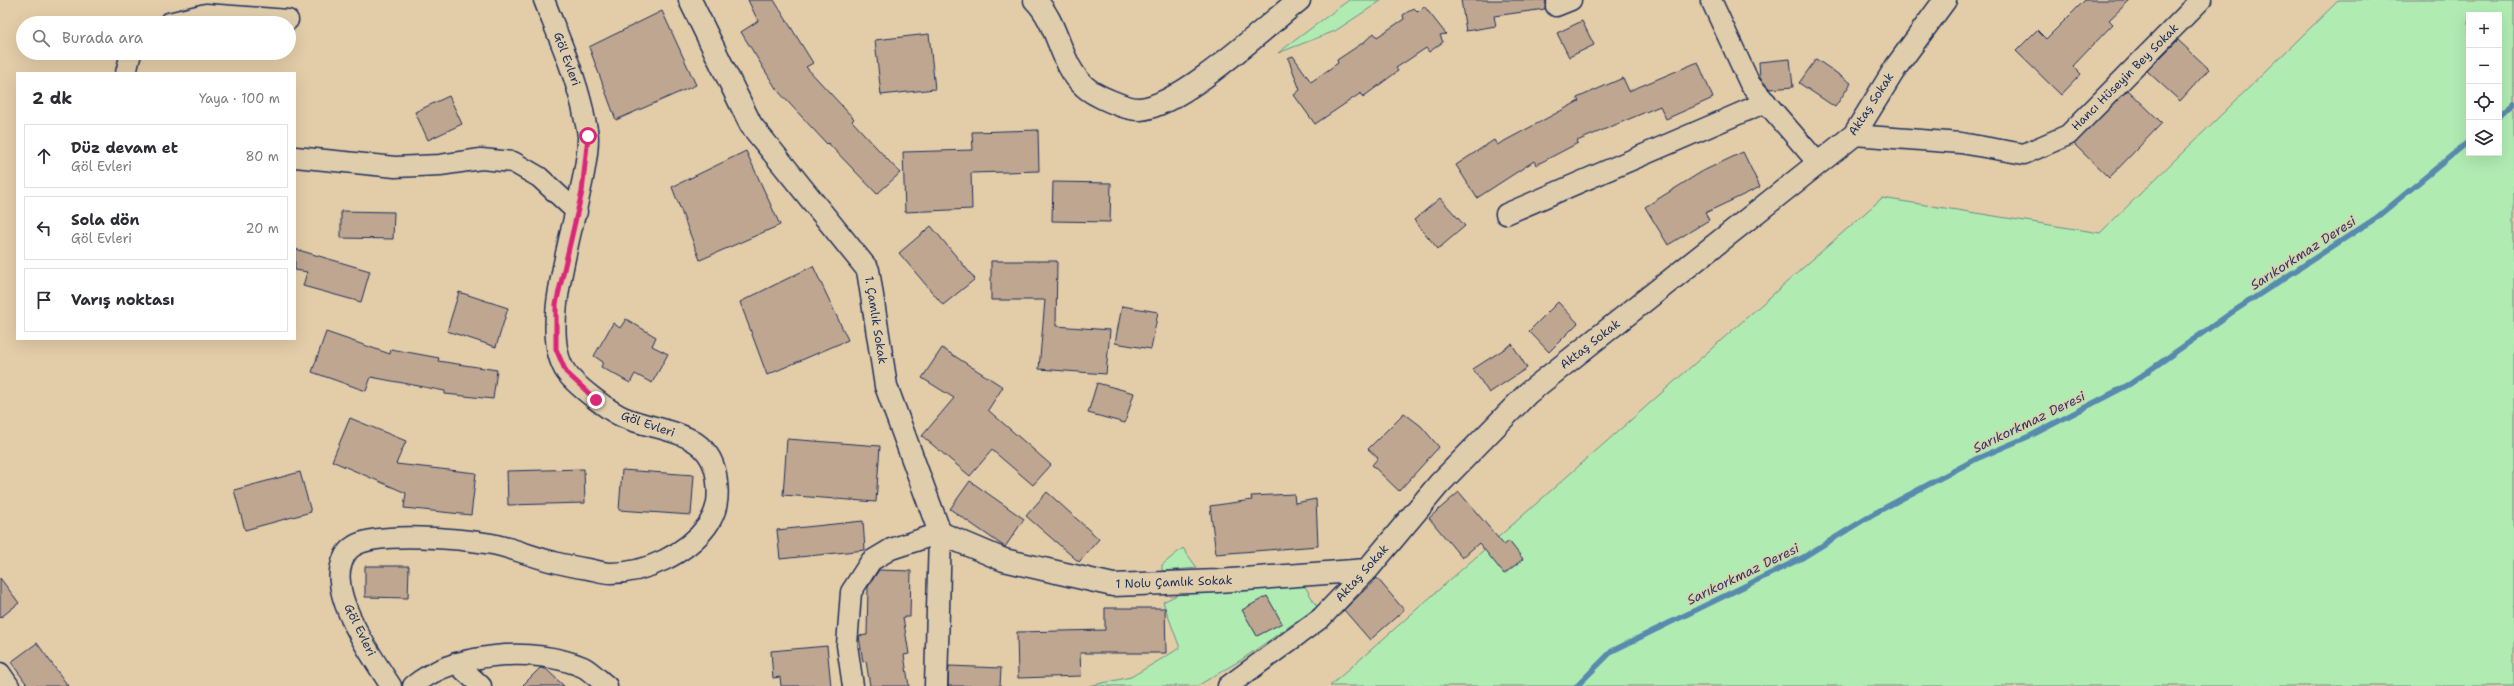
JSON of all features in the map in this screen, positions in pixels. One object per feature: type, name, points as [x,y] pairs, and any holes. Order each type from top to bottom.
[{"type":"street","name":"Göl Evleri","points":[[391,686],[374,660],[346,607],[339,581],[342,562],[351,547],[368,540],[425,538],[493,544],[554,563],[610,573],[649,567],[681,550],[707,526],[719,502],[716,466],[697,443],[668,429],[624,418],[596,400],[566,372],[556,349],[556,304],[582,192],[588,136],[576,79],[544,0]]},
{"type":"street","name":"1. Çamlık Sokak","points":[[690,0],[751,125],[868,270],[886,386],[940,533],[936,686]]},
{"type":"street","points":[[1035,0],[1054,29],[1067,62],[1084,87],[1110,101],[1139,109],[1170,99],[1195,84],[1299,0]]},
{"type":"street","points":[[1711,0],[1750,84],[1818,163]]},
{"type":"street","name":"Aktaş Sokak","points":[[1228,686],[1320,618],[1367,570],[1439,484],[1528,393],[1854,135],[1896,67],[1945,0]]},
{"type":"street","name":"Hancı Hüseyin Bey Sokak","points":[[1854,135],[1961,143],[2024,154],[2068,135],[2201,0]]},
{"type":"street","points":[[198,16],[206,14],[233,16]]},
{"type":"street","points":[[126,72],[130,60]]},
{"type":"street","points":[[1506,214],[1766,102]]},
{"type":"street","points":[[296,157],[395,167],[440,165],[481,159],[513,162],[539,177],[577,212]]},
{"type":"street","points":[[853,686],[847,645],[851,592],[871,561],[891,549],[940,533]]},
{"type":"street","name":"1 Nolu Çamlık Sokak","points":[[940,533],[1004,560],[1113,585],[1218,581],[1367,570]]},
{"type":"street","points":[[413,686],[423,677],[456,663],[494,655],[553,658],[584,667],[607,686]]},
{"type":"street","points":[[456,663],[481,686]]},
{"type":"street","points":[[0,672],[9,686]]},
{"type":"green space","points":[[1349,0],[1382,0],[1335,31],[1278,53]]},
{"type":"green space","points":[[2339,0],[2514,0],[2514,686],[1330,686],[1882,198],[2100,233]]},
{"type":"green space","points":[[1183,548],[1197,568],[1162,571],[1162,565]]},
{"type":"green space","points":[[1303,583],[1317,607],[1241,660],[1197,686],[1089,686],[1131,677],[1180,648],[1163,602],[1183,592]]},
{"type":"building","points":[[748,0],[774,0],[813,63],[806,67],[854,119],[852,121],[900,173],[877,194],[828,143],[827,144],[777,90],[741,32],[758,21]]},
{"type":"building","points":[[1461,0],[1546,0],[1545,9],[1494,16],[1496,26],[1466,31]]},
{"type":"building","points":[[2085,0],[2130,0],[2109,20],[2113,24],[2073,66],[2081,74],[2061,95],[2016,51],[2037,30],[2046,39]]},
{"type":"building","points":[[1424,6],[1446,34],[1440,35],[1443,42],[1429,52],[1426,48],[1396,68],[1398,71],[1363,97],[1361,93],[1315,124],[1294,95],[1300,90],[1288,58],[1293,56],[1311,82],[1338,63],[1337,60],[1364,42],[1374,33],[1377,37],[1404,19],[1403,15],[1414,8],[1418,12]]},
{"type":"building","points":[[662,11],[696,85],[616,120],[589,47]]},
{"type":"building","points":[[1582,21],[1594,45],[1569,57],[1557,33]]},
{"type":"building","points":[[929,34],[935,89],[881,95],[875,40]]},
{"type":"building","points":[[2178,40],[2209,69],[2180,101],[2147,71]]},
{"type":"building","points":[[1790,59],[1793,87],[1770,89],[1760,78],[1759,62]]},
{"type":"building","points":[[1816,59],[1851,83],[1835,107],[1799,83]]},
{"type":"building","points":[[1698,62],[1713,98],[1666,119],[1660,106],[1577,141],[1578,143],[1536,165],[1534,161],[1477,198],[1456,165],[1494,140],[1497,145],[1579,101],[1577,98],[1623,78],[1629,91]]},
{"type":"building","points":[[2128,90],[2162,123],[2109,178],[2074,144]]},
{"type":"building","points":[[449,96],[462,124],[428,140],[415,112]]},
{"type":"building","points":[[1038,130],[1039,171],[971,173],[972,209],[905,212],[903,152],[973,150],[972,132]]},
{"type":"building","points":[[746,151],[780,225],[700,260],[672,187]]},
{"type":"building","points":[[1743,152],[1760,187],[1705,213],[1709,220],[1668,245],[1645,207],[1703,171]]},
{"type":"building","points":[[1053,182],[1111,183],[1110,222],[1052,221]]},
{"type":"building","points":[[1440,198],[1465,226],[1438,249],[1414,220]]},
{"type":"building","points":[[341,211],[394,212],[393,239],[341,238]]},
{"type":"building","points":[[931,226],[975,279],[943,305],[899,253]]},
{"type":"building","points":[[296,249],[370,271],[361,302],[303,286],[307,272],[296,270]]},
{"type":"building","points":[[991,261],[1057,261],[1056,326],[1110,330],[1106,374],[1039,369],[1045,300],[991,300]]},
{"type":"building","points":[[813,266],[848,340],[767,375],[740,302]]},
{"type":"building","points":[[459,292],[508,308],[496,347],[447,331]]},
{"type":"building","points":[[1558,302],[1578,323],[1549,352],[1529,331]]},
{"type":"building","points":[[1122,306],[1158,312],[1151,349],[1115,343]]},
{"type":"building","points":[[626,319],[656,337],[652,346],[668,354],[652,383],[635,374],[630,383],[601,367],[603,362],[594,356],[613,323],[620,328]]},
{"type":"building","points":[[326,332],[390,354],[391,349],[439,358],[438,361],[497,370],[493,399],[445,394],[445,391],[371,377],[366,391],[312,372]]},
{"type":"building","points":[[1512,344],[1527,368],[1489,393],[1473,369]]},
{"type":"building","points":[[942,348],[1003,387],[988,410],[1051,465],[1033,485],[992,450],[970,476],[922,436],[954,398],[922,378]]},
{"type":"building","points":[[1097,383],[1134,393],[1125,423],[1088,413]]},
{"type":"building","points":[[1404,413],[1421,426],[1439,447],[1399,491],[1372,465],[1378,458],[1368,449]]},
{"type":"building","points":[[350,418],[406,441],[396,464],[476,473],[471,515],[404,508],[406,493],[332,461]]},
{"type":"building","points":[[787,439],[880,446],[876,502],[783,495]]},
{"type":"building","points":[[584,469],[585,503],[508,505],[507,471]]},
{"type":"building","points":[[622,470],[694,475],[691,515],[619,510]]},
{"type":"building","points":[[300,472],[311,512],[245,530],[234,490]]},
{"type":"building","points":[[970,481],[1024,519],[1005,547],[950,509]]},
{"type":"building","points":[[1047,492],[1099,539],[1079,562],[1026,516]]},
{"type":"building","points":[[1459,492],[1504,545],[1509,541],[1523,559],[1504,574],[1479,543],[1462,558],[1429,518]]},
{"type":"building","points":[[1294,494],[1295,503],[1316,499],[1318,546],[1216,554],[1210,506],[1252,500],[1251,496]]},
{"type":"building","points":[[863,521],[865,550],[780,559],[777,530]]},
{"type":"building","points":[[365,566],[409,566],[408,598],[365,597]]},
{"type":"building","points":[[879,570],[911,571],[910,617],[903,617],[909,654],[904,655],[909,686],[870,686],[866,661],[863,662],[859,636],[867,635],[868,587]]},
{"type":"building","points":[[0,578],[19,603],[0,618]]},
{"type":"building","points":[[1377,578],[1404,610],[1370,640],[1344,610]]},
{"type":"building","points":[[1267,596],[1282,623],[1257,636],[1242,610]]},
{"type":"building","points":[[1105,608],[1165,608],[1166,653],[1080,653],[1081,676],[1018,678],[1017,632],[1105,630]]},
{"type":"building","points":[[37,643],[68,686],[28,686],[11,662]]},
{"type":"building","points":[[827,646],[831,686],[781,686],[780,677],[773,678],[771,651]]},
{"type":"building","points":[[949,666],[1001,668],[1000,686],[948,686]]},
{"type":"building","points":[[540,668],[546,669],[564,686],[522,686]]},
{"type":"waterway","name":"Sarıkorkmaz Deresi","points":[[2502,113],[2514,103]]},
{"type":"waterway","name":"Sarıkorkmaz Deresi","points":[[1577,686],[1612,651],[1802,558],[1875,513],[1976,459],[2032,435],[2130,384],[2231,313],[2376,218],[2466,143]]},
{"type":"route","points":[[588,136],[582,192],[556,304],[556,349],[566,372],[596,400]]}]
